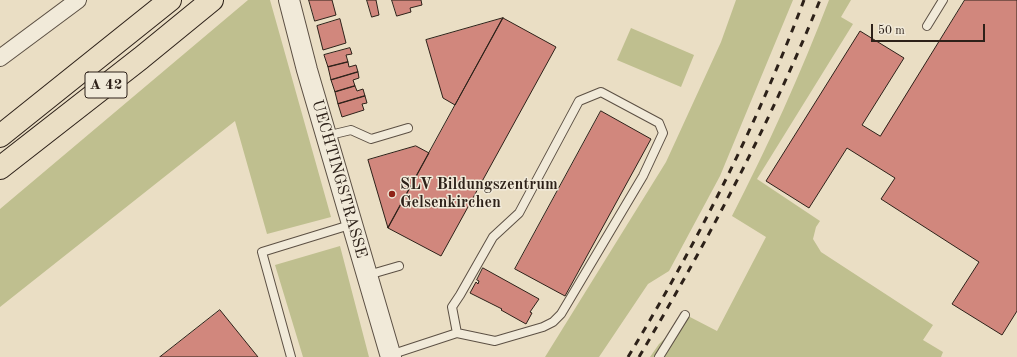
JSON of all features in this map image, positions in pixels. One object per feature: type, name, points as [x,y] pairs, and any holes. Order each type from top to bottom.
[{"type":"highway","name":"A 42","points":[[0,136],[170,0]]},
{"type":"highway","name":"A 42","points":[[0,168],[141,58],[212,0]]},
{"type":"street","points":[[0,58],[78,0]]},
{"type":"street","name":"UECHTINGSTRASSE","points":[[289,0],[326,136],[391,356]]},
{"type":"lane","points":[[927,26],[943,0]]},
{"type":"lane","points":[[391,356],[458,333],[495,341],[544,327],[553,322],[561,314],[643,176],[663,133],[658,123],[601,92],[579,101],[519,213],[493,237],[452,307],[458,333]]},
{"type":"lane","points":[[326,136],[351,130],[371,139],[408,128]]},
{"type":"lane","points":[[291,357],[262,252],[353,224]]},
{"type":"lane","points":[[368,276],[399,266]]},
{"type":"lane","points":[[659,357],[685,315]]},
{"type":"green space","points":[[248,0],[270,0],[331,217],[267,234],[235,121],[0,307],[0,209]]},
{"type":"green space","points":[[736,0],[793,0],[720,176],[669,271],[648,284],[599,357],[545,357],[666,162],[721,42]]},
{"type":"green space","points":[[829,0],[851,0],[841,17],[853,24],[757,179],[820,221],[816,227],[813,239],[821,252],[933,325],[923,340],[943,352],[941,357],[650,357],[659,344],[688,316],[717,331],[766,237],[732,216],[784,109]]},
{"type":"green space","points":[[631,28],[694,55],[681,87],[617,60]]},
{"type":"green space","points":[[340,246],[369,357],[303,357],[275,265]]},
{"type":"building","points":[[309,0],[332,0],[336,15],[315,21]]},
{"type":"building","points":[[367,0],[376,0],[379,15],[372,17]]},
{"type":"building","points":[[392,0],[421,0],[422,5],[410,8],[411,12],[397,16]]},
{"type":"building","points":[[965,0],[1017,0],[1017,311],[1002,335],[952,304],[979,262],[881,199],[895,178],[847,148],[809,208],[766,181],[860,31],[904,58],[862,125],[880,136]]},
{"type":"building","points":[[503,18],[455,105],[443,98],[426,40]]},
{"type":"building","points":[[503,18],[556,47],[441,256],[388,228]]},
{"type":"building","points":[[340,19],[346,43],[323,50],[317,26]]},
{"type":"building","points":[[350,48],[352,54],[346,55],[348,62],[328,67],[324,55]]},
{"type":"building","points":[[348,62],[349,67],[356,65],[358,72],[331,80],[328,67]]},
{"type":"building","points":[[358,72],[359,78],[353,80],[355,86],[335,92],[331,80]]},
{"type":"building","points":[[355,86],[357,91],[363,89],[365,96],[338,104],[335,92]]},
{"type":"building","points":[[365,96],[367,103],[362,104],[364,110],[342,117],[338,104]]},
{"type":"building","points":[[601,111],[651,139],[565,296],[515,269]]},
{"type":"building","name":"SLV Bildungszentrum Gelsenkirchen","points":[[416,146],[429,153],[388,228],[368,160]]},
{"type":"building","points":[[483,268],[539,299],[530,312],[532,313],[526,324],[501,310],[502,309],[470,293],[476,282],[478,284],[479,281],[477,280]]},
{"type":"building","points":[[220,310],[258,357],[160,357]]},
{"type":"railway","points":[[628,357],[678,271],[724,183],[746,138],[786,47],[804,0]]},
{"type":"railway","points":[[639,357],[689,270],[759,137],[801,46],[820,0]]},
{"type":"place","name":"SLV Bildungszentrum Gelsenkirchen","points":[[392,194]]}]
